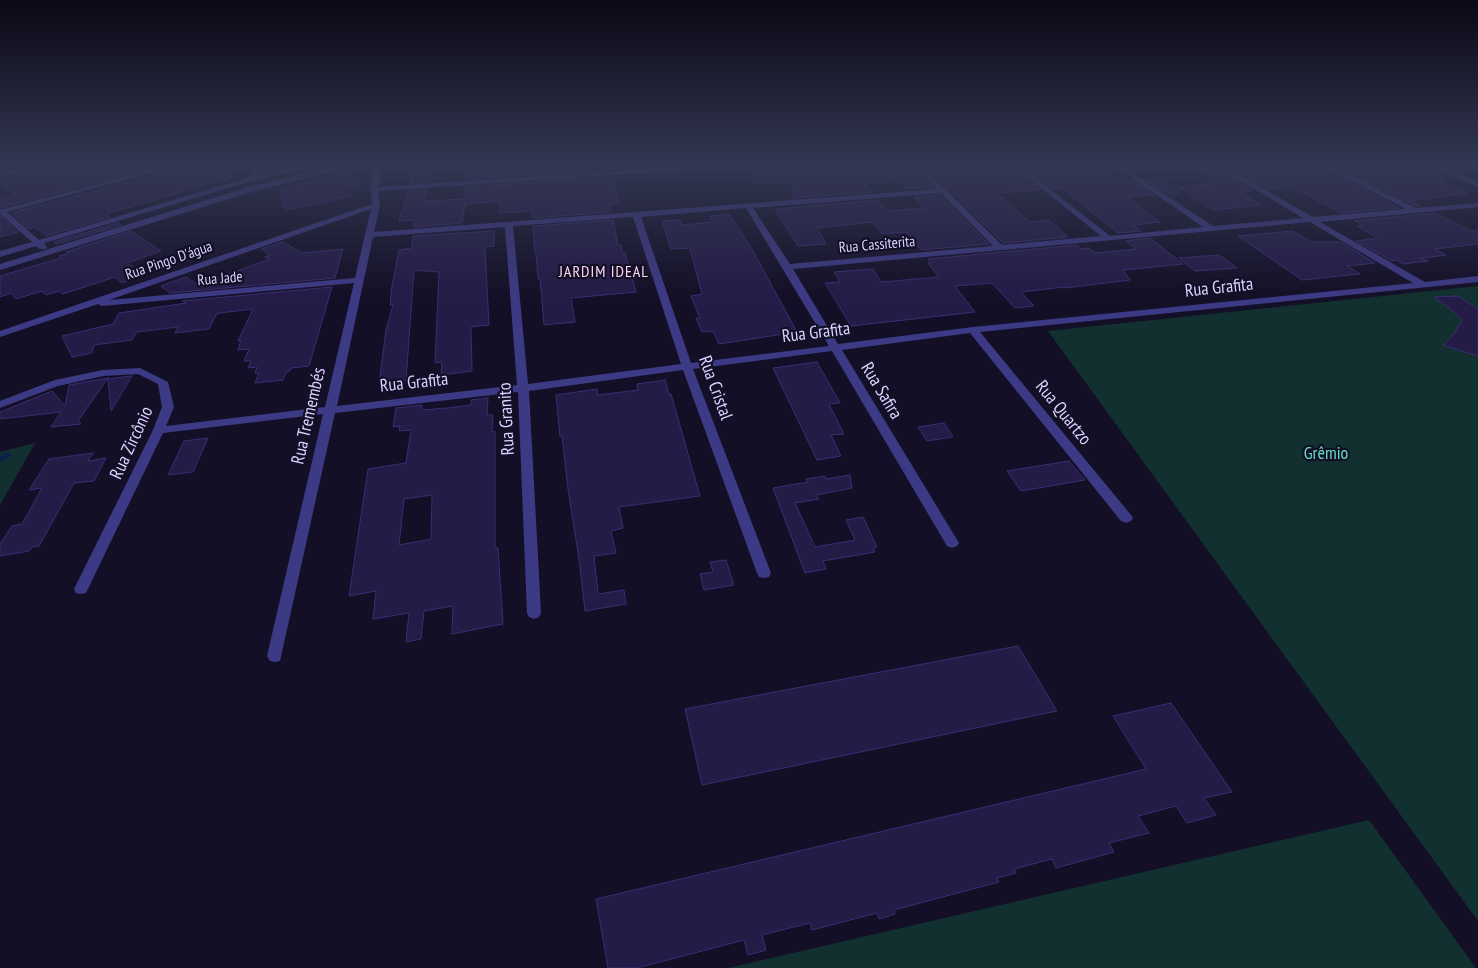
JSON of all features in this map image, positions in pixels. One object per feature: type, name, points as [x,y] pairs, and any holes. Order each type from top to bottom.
[{"type":"street","points":[[1,212],[15,208]]},
{"type":"street","points":[[0,254],[152,208]]},
{"type":"street","points":[[0,267],[190,208]]},
{"type":"street","name":"Rua Pingo D'água","points":[[0,334],[367,208]]},
{"type":"street","name":"Rua Tremembés","points":[[275,656],[375,208]]},
{"type":"street","points":[[369,235],[718,208]]},
{"type":"street","name":"Rua Safira","points":[[749,208],[787,267],[952,543]]},
{"type":"street","points":[[960,208],[999,247]]},
{"type":"street","points":[[1070,208],[1108,238]]},
{"type":"street","points":[[1180,208],[1211,229]]},
{"type":"street","points":[[1292,208],[1422,284]]},
{"type":"street","points":[[1412,208],[1416,210]]},
{"type":"street","name":"Rua Cassiterita","points":[[787,267],[1439,208]]},
{"type":"street","points":[[1,212],[48,252]]},
{"type":"street","name":"Rua Cristal","points":[[636,214],[687,366],[764,573]]},
{"type":"street","name":"Rua Granito","points":[[509,224],[523,388],[534,613]]},
{"type":"street","name":"Rua Grafita","points":[[159,430],[523,388],[973,330],[1478,279]]},
{"type":"street","name":"Rua Jade","points":[[83,305],[359,280]]},
{"type":"street","name":"Rua Quartzo","points":[[973,330],[1126,518]]},
{"type":"street","name":"Rua Zircônio","points":[[0,404],[55,384],[103,373],[140,371],[163,382],[168,407],[159,430],[81,589]]},
{"type":"green space","name":"Grêmio","points":[[1478,286],[1478,921],[1048,331]]},
{"type":"green space","points":[[35,443],[0,505],[0,452]]},
{"type":"green space","points":[[1369,820],[1476,968],[728,968]]},
{"type":"building","points":[[29,208],[126,208],[106,214],[110,217],[46,236],[35,227],[29,229],[11,213]]},
{"type":"building","points":[[403,208],[464,208],[462,223],[414,227],[414,220],[399,221]]},
{"type":"building","points":[[499,208],[610,208],[611,212],[533,218],[532,211],[499,213]]},
{"type":"building","points":[[885,208],[887,211],[953,208],[989,244],[921,250],[906,232],[882,234],[873,222],[817,228],[826,244],[798,246],[775,209]]},
{"type":"building","points":[[968,208],[1014,208],[1030,222],[1049,220],[1068,237],[1003,243]]},
{"type":"building","points":[[1087,208],[1142,208],[1160,222],[1133,225],[1141,231],[1118,233]]},
{"type":"building","points":[[1210,208],[1231,208],[1213,210]]},
{"type":"building","points":[[1331,208],[1397,208],[1340,213]]},
{"type":"building","points":[[1435,213],[1471,231],[1478,230],[1478,244],[1435,249],[1446,255],[1421,258],[1428,261],[1403,264],[1397,260],[1392,261],[1356,241],[1378,238],[1357,226],[1363,225],[1354,221]]},
{"type":"building","points":[[729,214],[753,251],[797,332],[719,344],[713,331],[702,332],[696,318],[700,318],[691,296],[702,294],[690,248],[671,249],[662,221],[679,220],[682,225],[713,222],[710,216]]},
{"type":"building","points":[[0,216],[18,232],[0,237]]},
{"type":"building","points":[[613,220],[618,245],[621,245],[623,254],[625,253],[636,292],[571,298],[575,322],[544,325],[533,226]]},
{"type":"building","points":[[118,223],[121,225],[57,244],[54,242]]},
{"type":"building","points":[[131,231],[161,251],[127,263],[143,275],[122,283],[115,277],[63,294],[59,291],[46,295],[42,291],[16,299],[11,293],[0,297],[0,276],[61,258],[59,256],[68,254],[66,252]]},
{"type":"building","points":[[494,231],[494,246],[485,247],[489,325],[471,327],[472,371],[441,375],[442,362],[435,363],[439,272],[414,270],[406,380],[379,384],[386,330],[393,305],[390,305],[392,286],[399,250],[412,248],[413,236]]},
{"type":"building","points":[[1293,231],[1311,242],[1341,242],[1375,263],[1347,266],[1360,274],[1302,280],[1238,236]]},
{"type":"building","points":[[1150,238],[1183,264],[1123,270],[1130,280],[1021,292],[1034,306],[1015,308],[992,283],[955,286],[975,312],[851,326],[825,283],[840,282],[834,272],[873,269],[881,282],[939,277],[928,263],[932,263],[928,259],[1077,245],[1080,249],[1089,248],[1095,253],[1136,249],[1126,241]]},
{"type":"building","points":[[283,242],[302,253],[343,249],[335,278],[170,293],[161,286],[186,277],[198,285],[270,259],[265,257],[270,255],[261,249]]},
{"type":"building","points":[[1219,255],[1237,268],[1195,271],[1179,258]]},
{"type":"building","points":[[332,287],[309,366],[291,368],[290,371],[287,371],[283,380],[255,383],[259,373],[255,373],[257,367],[248,368],[251,361],[244,361],[249,349],[238,350],[241,340],[238,341],[253,309],[219,313],[209,329],[175,333],[178,327],[137,332],[132,340],[94,345],[92,353],[72,357],[62,336],[113,324],[119,313],[186,303],[182,301]]},
{"type":"building","points":[[1458,296],[1478,309],[1478,356],[1443,345],[1454,334],[1462,320],[1434,297]]},
{"type":"building","points":[[817,362],[840,403],[829,404],[844,434],[831,435],[841,456],[817,460],[773,368]]},
{"type":"building","points":[[132,376],[111,411],[108,379]]},
{"type":"building","points":[[108,378],[78,421],[81,424],[51,427],[61,412],[0,419],[0,412],[52,391],[65,406],[69,385]]},
{"type":"building","points":[[665,380],[669,394],[671,394],[700,496],[619,507],[623,528],[611,531],[616,553],[594,556],[598,594],[624,590],[626,604],[585,611],[562,436],[560,437],[556,395],[597,389],[598,395],[638,390],[637,384]]},
{"type":"building","points":[[488,398],[487,415],[493,415],[492,432],[495,431],[495,548],[498,548],[503,624],[452,634],[453,606],[424,611],[421,639],[406,642],[409,613],[373,619],[376,591],[349,596],[368,469],[406,463],[411,430],[399,431],[400,426],[393,427],[396,408],[422,405],[422,410],[447,408],[471,405],[471,400]],"holes":[[[432,495],[431,539],[399,545],[404,499]]]},
{"type":"building","points":[[944,423],[953,437],[927,441],[918,427]]},
{"type":"building","points":[[208,438],[193,472],[168,475],[184,441]]},
{"type":"building","points":[[93,453],[88,461],[106,458],[94,481],[74,483],[39,546],[32,547],[29,551],[0,556],[0,544],[12,526],[22,524],[42,488],[29,490],[49,459]]},
{"type":"building","points":[[1069,461],[1085,480],[1021,491],[1007,471]]},
{"type":"building","points":[[850,475],[852,488],[816,495],[819,499],[795,503],[815,547],[855,540],[846,520],[863,517],[877,547],[873,548],[875,552],[823,561],[826,569],[805,573],[773,488],[808,482],[806,479],[825,476],[826,479]]},
{"type":"building","points":[[726,560],[734,585],[704,590],[700,574],[713,572],[710,562]]},
{"type":"building","points":[[1018,646],[1057,711],[702,785],[685,709]]},
{"type":"building","points":[[1171,703],[1232,792],[1204,798],[1216,815],[1187,823],[1176,806],[1138,816],[1149,833],[1109,843],[1114,852],[1056,868],[1052,859],[1014,869],[1016,873],[997,878],[999,882],[894,910],[895,914],[879,919],[877,913],[812,930],[810,923],[762,935],[766,950],[748,955],[744,940],[637,968],[608,968],[596,899],[1146,769],[1113,716]]},
{"type":"waterway","points":[[3,458],[8,455]]},
{"type":"waterway","points":[[0,459],[5,456]]},
{"type":"district","name":"JARDIM IDEAL","points":[[604,272]]}]
